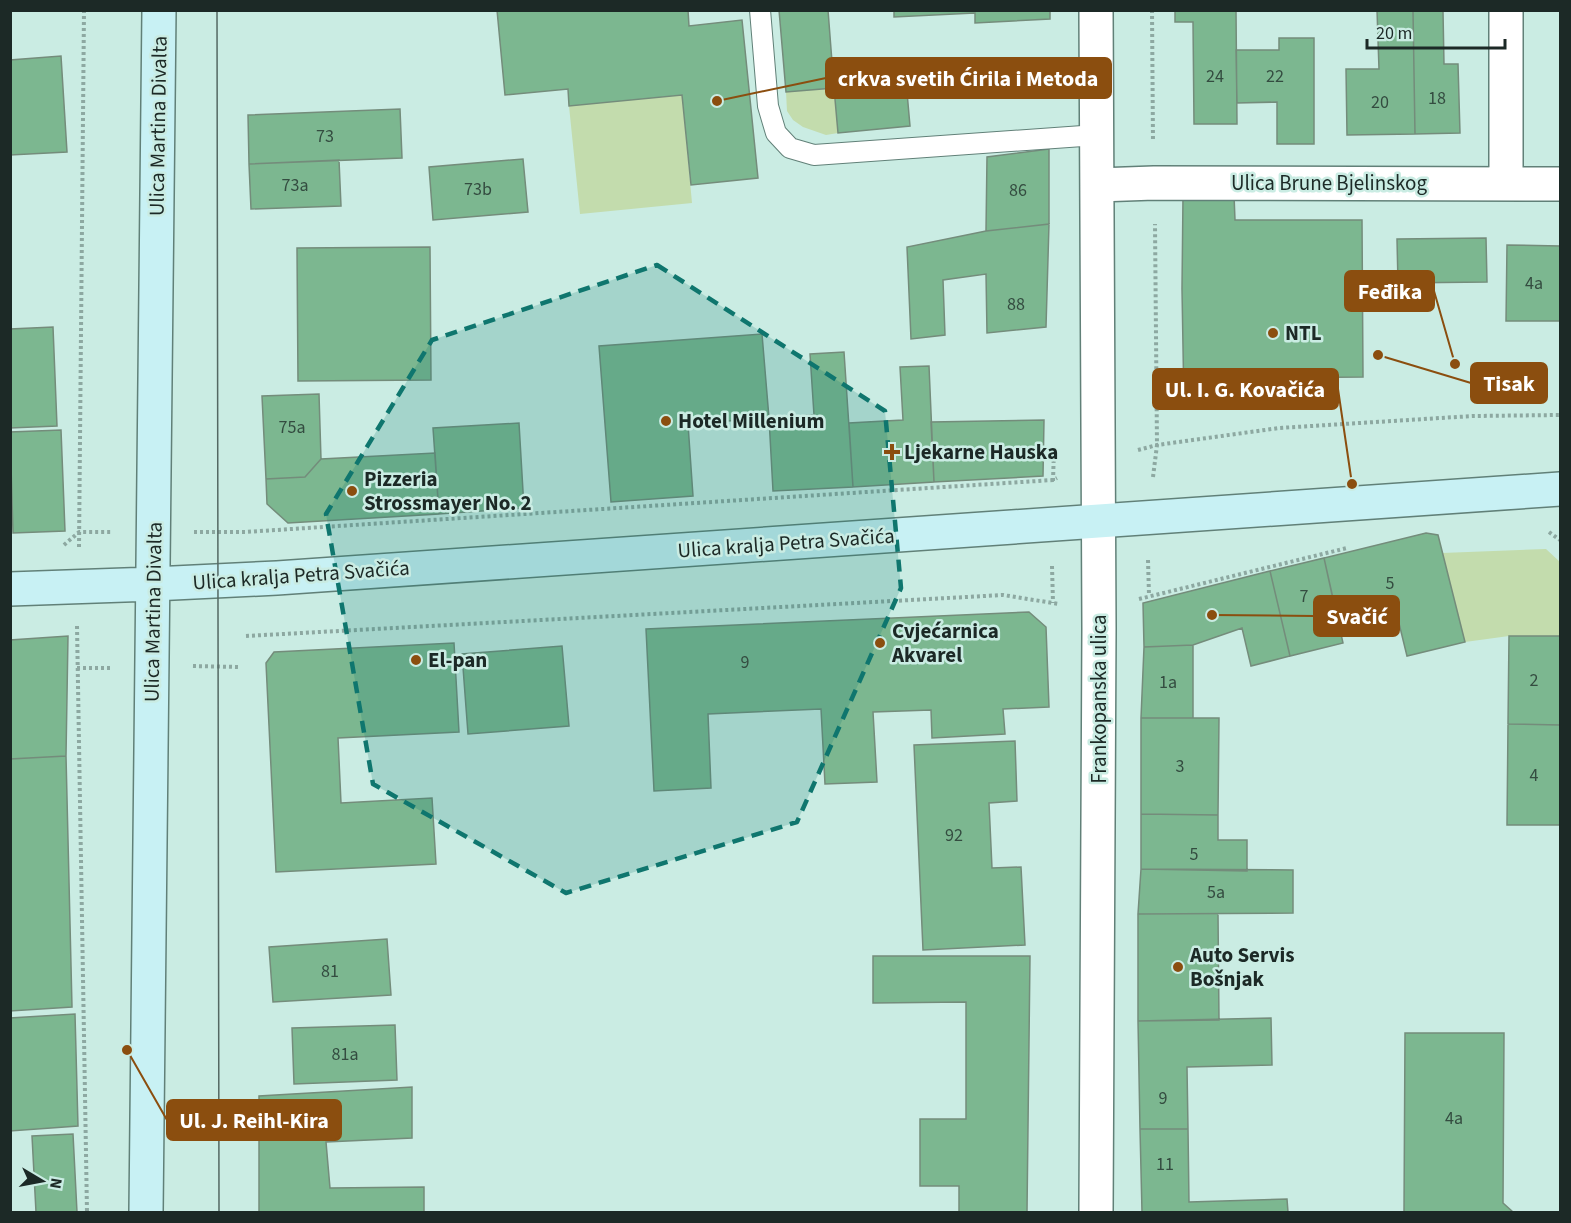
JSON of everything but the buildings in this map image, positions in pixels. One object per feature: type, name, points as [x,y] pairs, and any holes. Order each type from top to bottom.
[{"type":"main road","name":"Ulica Martina Divalta","points":[[146,1212],[159,10]]},
{"type":"main road","name":"Ulica kralja Petra Svačića","points":[[10,590],[289,577],[1560,489]]},
{"type":"street","name":"Frankopanska ulica","points":[[1096,10],[1099,611],[1096,1212]]},
{"type":"street","points":[[1506,10],[1506,183]]},
{"type":"street","name":"Ulica Brune Bjelinskog","points":[[1098,184],[1560,184]]},
{"type":"lane","points":[[760,10],[768,105],[777,133],[790,148],[814,155],[1097,135]]},
{"type":"path","points":[[1149,596],[1148,518],[1157,445],[1152,10]]},
{"type":"path","points":[[245,532],[1053,480],[1098,462],[1157,445],[1279,428],[1473,416],[1560,416]]},
{"type":"path","points":[[1543,528],[1560,540]]},
{"type":"path","points":[[246,636],[1003,596],[1099,611],[1149,596],[1352,546]]},
{"type":"highlighted area","points":[[657,265],[885,411],[901,588],[797,822],[566,893],[373,784],[326,514],[432,340]]},
{"type":"green space","points":[[834,88],[838,133],[826,135],[803,127],[793,120],[787,111],[786,92]]},
{"type":"green space","points":[[682,95],[692,203],[580,214],[569,106]]},
{"type":"green space","points":[[1546,549],[1560,562],[1560,636],[1509,636],[1465,642],[1442,553]]},
{"type":"tram line","points":[[217,10],[219,1212]]},
{"type":"place","name":"crkva svetih Ćirila i Metoda","points":[[717,101]]},
{"type":"place","name":"NTL","points":[[1273,333]]},
{"type":"place","name":"Tisak","points":[[1378,355]]},
{"type":"place","name":"Feđika","points":[[1455,364]]},
{"type":"place","name":"Hotel Millenium","points":[[666,421]]},
{"type":"place","name":"Ljekarne Hauska","points":[[892,452]]},
{"type":"place","name":"Ul. I. G. Kovačića","points":[[1352,484]]},
{"type":"place","name":"Pizzeria Strossmayer No. 2","points":[[352,491]]},
{"type":"place","name":"Svačić","points":[[1212,615]]},
{"type":"place","name":"Cvjećarnica Akvarel","points":[[880,643]]},
{"type":"place","name":"El-pan","points":[[416,660]]},
{"type":"place","name":"Auto Servis Bošnjak","points":[[1178,967]]},
{"type":"place","name":"Ul. J. Reihl-Kira","points":[[127,1050]]}]
